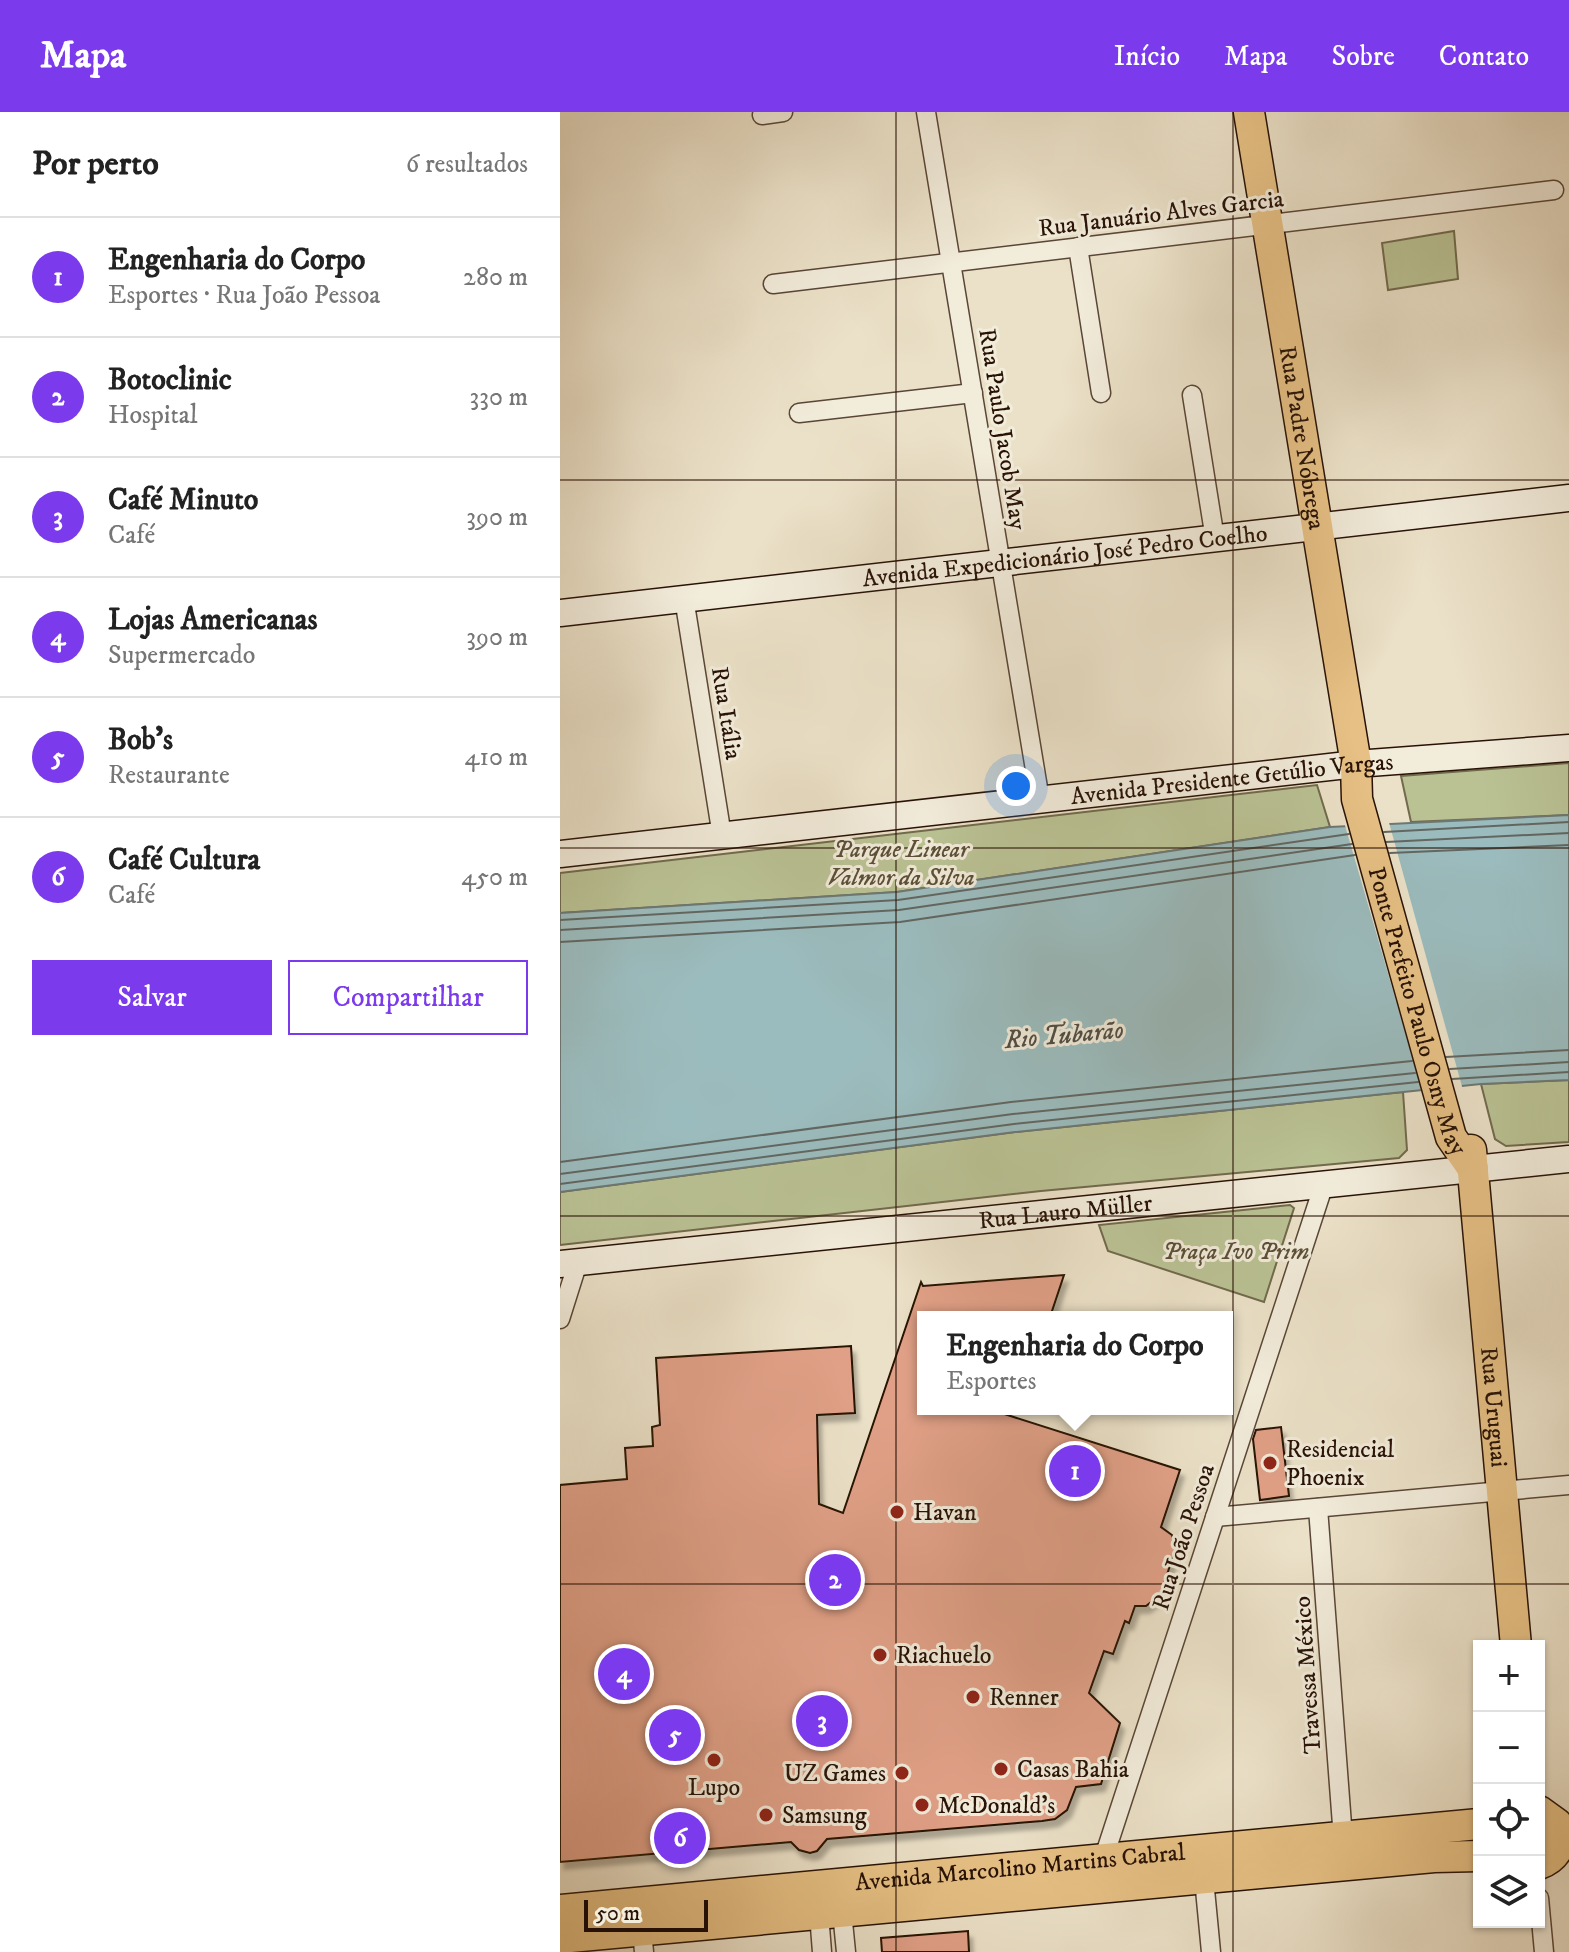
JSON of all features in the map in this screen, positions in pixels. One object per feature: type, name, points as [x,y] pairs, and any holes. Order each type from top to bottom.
[{"type":"main road","name":"Rua Padre Nóbrega","points":[[1249,112],[1356,764]]},
{"type":"main road","name":"Avenida Expedicionário José Pedro Coelho","points":[[560,613],[1569,498]]},
{"type":"main road","name":"Avenida Presidente Getúlio Vargas","points":[[560,854],[1356,764],[1569,748]]},
{"type":"main road","name":"Ponte Prefeito Paulo Osny May","points":[[1356,764],[1460,1135],[1473,1169]]},
{"type":"main road","name":"Rua Lauro Müller","points":[[569,1263],[1569,1159]]},
{"type":"main road","name":"Rua Uruguai","points":[[1473,1169],[1515,1640]]},
{"type":"main road","points":[[1551,1812],[1560,1832],[1554,1857]]},
{"type":"main road","name":"Avenida Marcolino Martins Cabral","points":[[560,1910],[1473,1825]]},
{"type":"main road","points":[[1204,1879],[1210,1865],[1245,1858],[1256,1846]]},
{"type":"main road","name":"Avenida Marcolino Martins Cabral","points":[[560,1938],[643,1941],[833,1934],[1204,1879],[1473,1857]]},
{"type":"street","points":[[762,115],[783,112]]},
{"type":"street","name":"Rua Paulo Jacob May","points":[[926,112],[1040,800]]},
{"type":"street","name":"Rua Januário Alves Garcia","points":[[773,284],[1554,190]]},
{"type":"street","points":[[1078,247],[1101,393]]},
{"type":"street","points":[[799,413],[973,393]]},
{"type":"street","points":[[1192,395],[1215,539]]},
{"type":"street","name":"Rua Itália","points":[[684,598],[722,836]]},
{"type":"street","name":"Rua João Pessoa","points":[[1103,1860],[1324,1184]]},
{"type":"street","points":[[560,1319],[569,1263]]},
{"type":"street","points":[[1215,1517],[1569,1485]]},
{"type":"street","name":"Travessa México","points":[[1318,1508],[1343,1838]]},
{"type":"street","points":[[1204,1879],[1211,1952]]},
{"type":"street","points":[[1542,1928],[1544,1952]]},
{"type":"green space","points":[[1454,231],[1458,279],[1388,290],[1382,243]]},
{"type":"green space","points":[[1569,763],[1569,815],[1411,822],[1401,776]]},
{"type":"green space","name":"Parque Linear Valmor da Silva","points":[[1317,785],[1330,827],[897,892],[560,913],[560,873]]},
{"type":"green space","points":[[1569,1080],[1569,1142],[1506,1146],[1495,1139],[1481,1084]]},
{"type":"green space","points":[[1403,1092],[1407,1150],[1399,1158],[1041,1191],[560,1245],[560,1192],[1015,1132]]},
{"type":"green space","name":"Praça Ivo Prim","points":[[1290,1205],[1294,1208],[1264,1302],[1108,1251],[1099,1225]]},
{"type":"water","name":"Rio Tubarão","points":[[1569,815],[1569,1080],[1481,1084],[1015,1132],[560,1192],[560,913],[897,892],[1330,827]]},
{"type":"pier","points":[[1388,819],[1463,1090],[1423,1094],[1344,822]]},
{"type":"building","points":[[1064,1275],[1052,1311],[917,1311],[917,1415],[1007,1415],[1180,1470],[1161,1527],[1172,1535],[1176,1548],[1160,1595],[1146,1606],[1135,1606],[1129,1623],[1125,1621],[1113,1654],[1104,1651],[1089,1693],[1120,1723],[1101,1784],[1076,1787],[1067,1810],[1055,1819],[1042,1821],[827,1839],[817,1851],[810,1853],[799,1850],[791,1842],[560,1862],[560,1485],[627,1479],[625,1448],[653,1446],[652,1427],[660,1425],[656,1358],[851,1346],[855,1413],[817,1415],[819,1504],[843,1513],[921,1282],[923,1286]]},
{"type":"building","name":"Residencial Phoenix","points":[[1281,1427],[1289,1496],[1260,1500],[1253,1439],[1256,1430]]},
{"type":"building","points":[[968,1931],[969,1952],[882,1952],[881,1938]]},
{"type":"place","name":"Residencial Phoenix","points":[[1270,1463]]},
{"type":"place","name":"Engenharia do Corpo","points":[[1075,1471]]},
{"type":"place","name":"Havan","points":[[897,1512]]},
{"type":"place","name":"Botoclinic","points":[[835,1580]]},
{"type":"place","name":"Riachuelo","points":[[880,1655]]},
{"type":"place","name":"Lojas Americanas","points":[[624,1674]]},
{"type":"place","name":"Renner","points":[[973,1697]]},
{"type":"place","name":"Café Minuto","points":[[822,1721]]},
{"type":"place","name":"Bob's","points":[[675,1735]]},
{"type":"place","name":"Lupo","points":[[714,1760]]},
{"type":"place","name":"Casas Bahia","points":[[1001,1769]]},
{"type":"place","name":"UZ Games","points":[[902,1773]]},
{"type":"place","name":"McDonald's","points":[[922,1805]]},
{"type":"place","name":"Samsung","points":[[766,1815]]},
{"type":"place","name":"Café Cultura","points":[[680,1838]]}]
